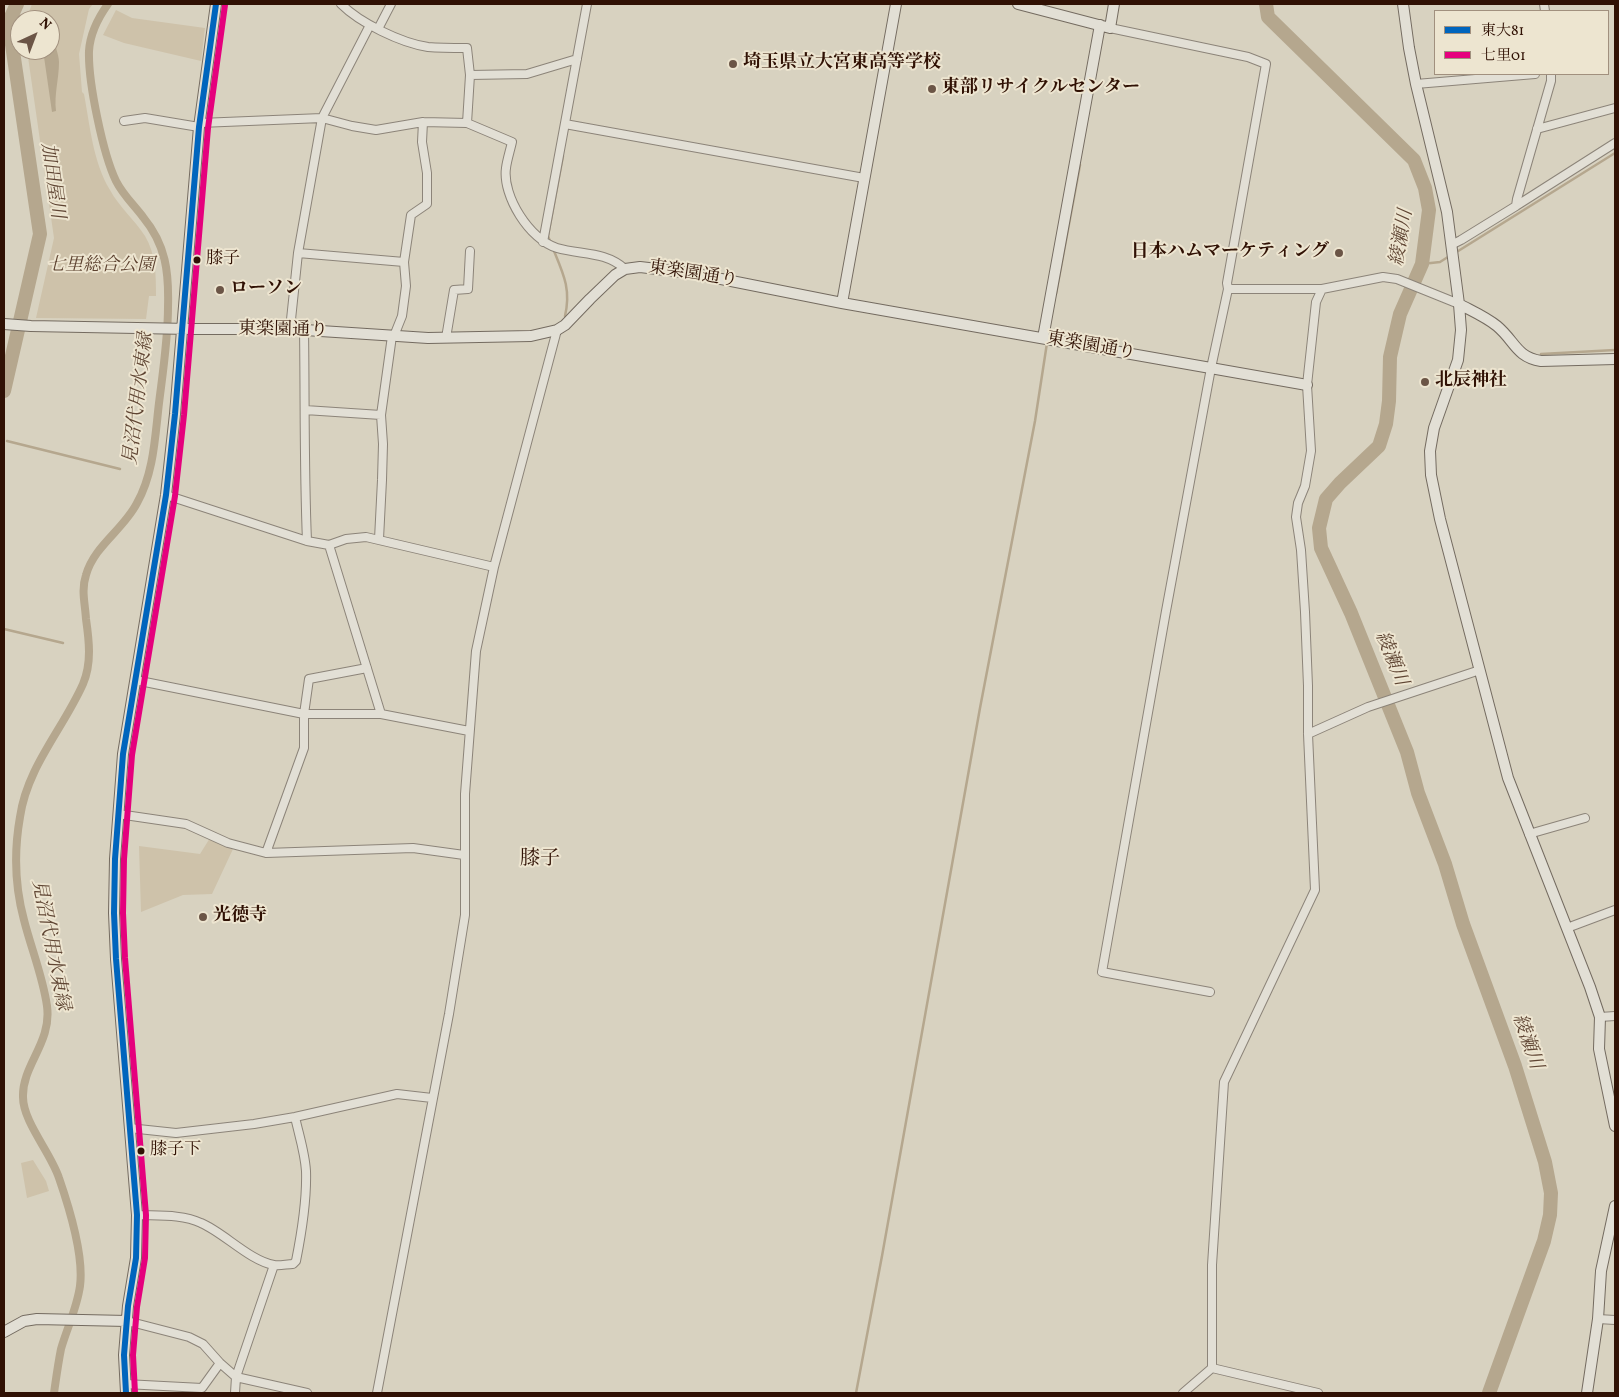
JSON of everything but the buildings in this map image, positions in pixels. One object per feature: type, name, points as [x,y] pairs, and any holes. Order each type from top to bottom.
[{"type":"street","points":[[216,4],[200,125],[179,328],[166,495],[123,754],[114,859],[114,912],[116,959],[137,1215],[136,1258],[124,1355],[126,1389],[202,1388],[220,1363]]},
{"type":"street","points":[[341,4],[350,13],[374,27],[427,46],[467,48],[470,75],[467,122]]},
{"type":"street","points":[[290,329],[298,253],[322,118],[374,27],[391,4]]},
{"type":"street","points":[[543,242],[587,4]]},
{"type":"street","points":[[842,302],[896,4]]},
{"type":"street","points":[[1018,4],[1105,26],[1248,57],[1266,64],[1227,283],[1228,289],[1211,368],[1102,972],[1210,992]]},
{"type":"street","points":[[1043,338],[1105,26],[1114,4]]},
{"type":"street","points":[[1404,4],[1409,48],[1416,84],[1438,172],[1453,246],[1460,304],[1461,330],[1458,360],[1434,428],[1430,451],[1431,475],[1440,519],[1508,778],[1600,1017],[1599,1049],[1615,1126]]},
{"type":"street","points":[[470,75],[527,74],[577,59]]},
{"type":"street","points":[[1416,84],[1523,75]]},
{"type":"street","points":[[1516,206],[1551,80],[1550,75]]},
{"type":"street","points":[[1537,129],[1615,108]]},
{"type":"street","points":[[124,121],[145,118],[200,125],[322,118],[376,130],[424,122],[467,122],[512,142],[505,170],[509,192],[520,218],[543,242],[557,248],[597,255],[616,261],[625,269]]},
{"type":"street","points":[[379,540],[383,444],[381,415],[393,336],[402,316],[406,286],[404,262],[411,215],[427,204],[428,173],[422,142],[424,122]]},
{"type":"street","points":[[565,124],[864,178]]},
{"type":"street","points":[[1453,246],[1615,143]]},
{"type":"street","points":[[446,338],[454,290],[468,289],[470,251]]},
{"type":"street","points":[[298,253],[404,262]]},
{"type":"street","name":"東楽園通り","points":[[9,325],[304,329],[446,338],[531,336],[557,330],[576,315],[605,283],[625,269],[640,267],[661,268],[1307,385]]},
{"type":"street","points":[[1228,289],[1322,289],[1383,276],[1397,279],[1460,304],[1486,318],[1497,326],[1524,356],[1532,359],[1550,361],[1615,359]]},
{"type":"street","points":[[1184,1393],[1212,1368],[1212,1265],[1224,1082],[1315,890],[1305,612],[1301,550],[1296,518],[1298,502],[1305,486],[1311,451],[1307,385],[1316,302],[1322,289]]},
{"type":"street","points":[[304,329],[304,484],[307,541]]},
{"type":"street","points":[[377,1393],[449,1014],[465,915],[465,794],[468,731],[476,651],[494,567],[557,330]]},
{"type":"street","points":[[305,410],[381,415]]},
{"type":"street","points":[[166,495],[307,541],[329,545],[346,539],[366,537],[494,567]]},
{"type":"street","points":[[329,545],[382,714]]},
{"type":"street","points":[[266,853],[304,748],[304,714],[309,679],[367,668]]},
{"type":"street","points":[[1308,734],[1368,707],[1480,670]]},
{"type":"street","points":[[135,680],[304,714],[382,714],[468,731]]},
{"type":"street","points":[[118,814],[186,824],[228,843],[266,853],[413,848],[464,855]]},
{"type":"street","points":[[1529,834],[1585,818]]},
{"type":"street","points":[[1567,928],[1615,910]]},
{"type":"street","points":[[1600,1017],[1615,1016]]},
{"type":"street","points":[[129,1128],[176,1133],[295,1117],[397,1094],[432,1098]]},
{"type":"street","points":[[137,1215],[190,1219],[202,1223],[239,1248],[274,1265],[293,1264],[296,1261],[303,1224],[306,1170],[295,1117]]},
{"type":"street","points":[[1588,1393],[1598,1319],[1601,1271],[1615,1206]]},
{"type":"street","points":[[235,1393],[236,1377],[274,1265]]},
{"type":"street","points":[[4,1332],[30,1320],[64,1318],[127,1321],[189,1337],[202,1344],[236,1377],[307,1393]]},
{"type":"street","points":[[1598,1319],[1615,1320]]},
{"type":"street","points":[[1212,1368],[1318,1393]]},
{"type":"green space","name":"七里総合公園","points":[[32,4],[93,4],[89,9],[79,54],[82,92],[84,94],[96,156],[104,179],[118,202],[145,236],[151,250],[156,296],[149,296],[146,319],[36,318],[54,238],[28,60],[60,60],[60,10],[30,10]]},
{"type":"green space","points":[[116,10],[132,18],[205,28],[201,61],[124,43],[103,35]]},
{"type":"green space","points":[[210,838],[233,849],[212,894],[183,895],[141,912],[139,846],[200,854]]},
{"type":"green space","points":[[33,1160],[46,1181],[49,1191],[27,1198],[21,1163]]},
{"type":"shaded area","points":[[44,60],[59,60],[56,111],[52,112]]},
{"type":"waterway","name":"加田屋川","points":[[4,391],[40,234],[10,31],[11,17],[17,4]]},
{"type":"waterway","name":"見沼代用水東縁","points":[[54,1393],[61,1349],[79,1294],[81,1274],[78,1246],[59,1178],[32,1127],[24,1107],[24,1085],[45,1031],[47,1006],[43,984],[24,920],[19,895],[16,869],[18,830],[24,799],[30,781],[75,701],[86,676],[89,651],[84,602],[86,575],[102,546],[125,521],[137,503],[147,479],[155,441],[168,319],[168,282],[165,259],[151,227],[116,181],[106,154],[97,118],[91,81],[89,51],[95,26],[108,4]]},
{"type":"waterway","name":"綾瀬川","points":[[1266,4],[1268,17],[1414,160],[1425,188],[1429,210],[1422,264],[1400,314],[1390,357],[1389,401],[1386,424],[1379,446],[1326,499],[1319,528],[1321,548],[1351,613],[1407,752],[1418,793],[1445,864],[1463,924],[1515,1066],[1545,1162],[1551,1193],[1550,1215],[1544,1241],[1489,1393]]},
{"type":"waterway","points":[[1455,253],[1615,153]]},
{"type":"waterway","points":[[551,244],[548,236],[563,156]]},
{"type":"waterway","points":[[1056,294],[1080,165]]},
{"type":"waterway","points":[[554,251],[566,283],[567,307],[565,316]]},
{"type":"waterway","points":[[1422,264],[1440,262],[1451,255]]},
{"type":"waterway","points":[[856,1393],[980,708],[1035,421],[1047,343]]},
{"type":"waterway","points":[[1541,354],[1615,350]]},
{"type":"waterway","points":[[7,441],[120,469]]},
{"type":"waterway","points":[[4,629],[63,643]]},
{"type":"transit line","name":"東大81","points":[[126,1393],[124,1355],[128,1306],[136,1258],[137,1215],[116,959],[114,913],[115,859],[123,754],[166,495],[175,414],[199,127],[216,4]]},
{"type":"transit line","name":"七里01","points":[[135,1393],[133,1355],[137,1307],[145,1258],[146,1215],[125,958],[123,913],[124,859],[132,755],[175,496],[184,415],[208,128],[225,5]]},
{"type":"place","name":"埼玉県立大宮東高等学校","points":[[733,64]]},
{"type":"place","name":"東部リサイクルセンター","points":[[932,89]]},
{"type":"place","name":"日本ハムマーケティング","points":[[1339,253]]},
{"type":"place","name":"膝子","points":[[197,260]]},
{"type":"place","name":"ローソン","points":[[220,290]]},
{"type":"place","name":"北辰神社","points":[[1425,382]]},
{"type":"place","name":"光徳寺","points":[[203,917]]},
{"type":"place","name":"膝子下","points":[[141,1151]]},
{"type":"district","name":"膝子","points":[[540,860]]}]
